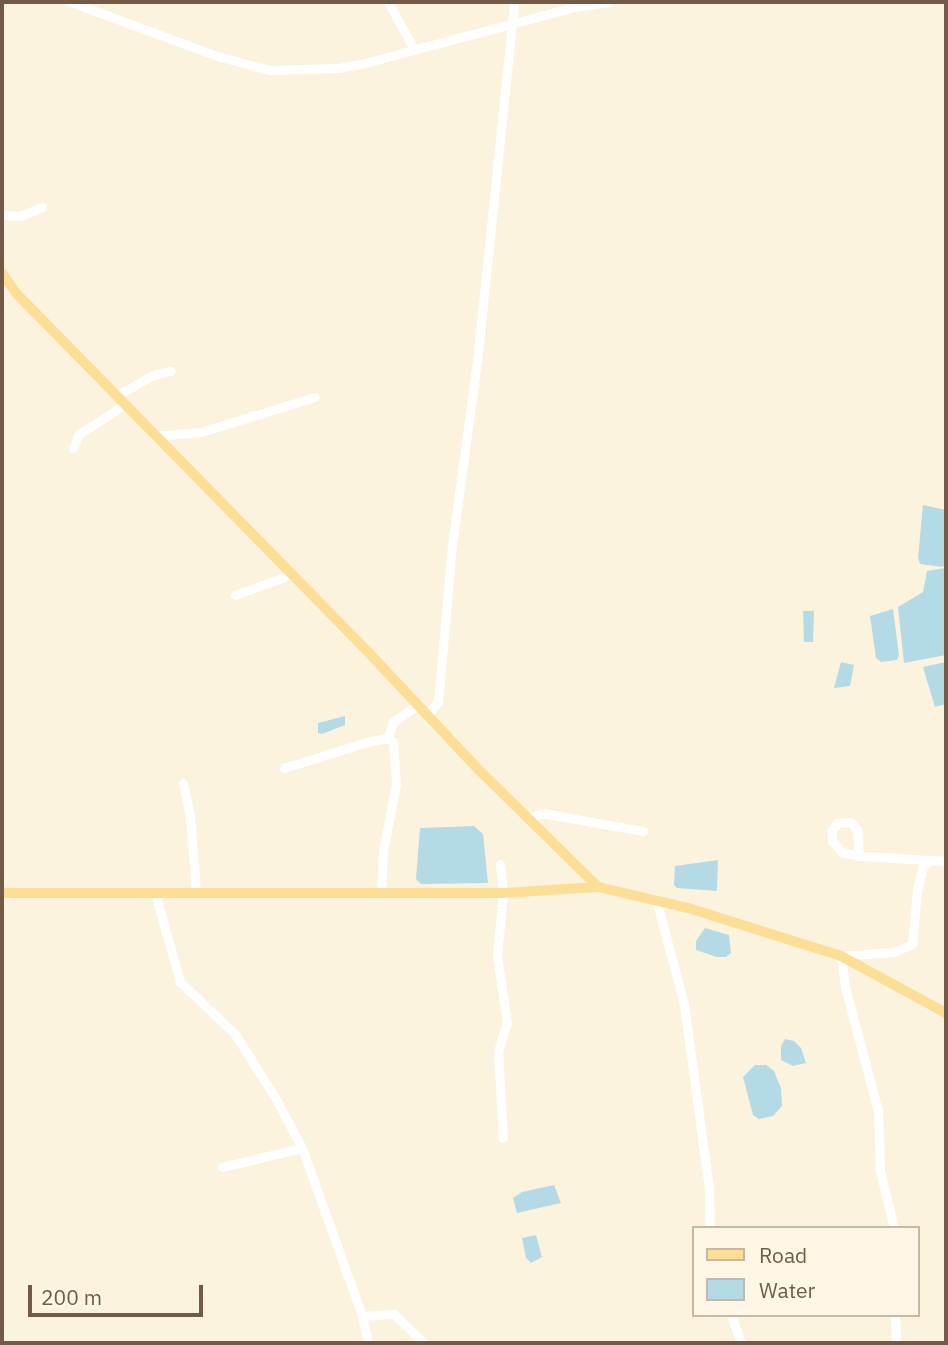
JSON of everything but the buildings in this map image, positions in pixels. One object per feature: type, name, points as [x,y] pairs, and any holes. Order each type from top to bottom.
[{"type":"main road","points":[[2,273],[16,293],[416,706],[598,887]]},
{"type":"main road","points":[[2,893],[502,893],[598,887],[656,899],[841,956],[946,1013]]},
{"type":"street","points":[[71,2],[217,56],[269,70],[339,68],[512,23],[609,2]]},
{"type":"street","points":[[388,2],[414,49]]},
{"type":"street","points":[[427,715],[438,702],[452,546],[478,362],[514,2]]},
{"type":"street","points":[[2,215],[20,216],[41,207]]},
{"type":"street","points":[[73,448],[79,434],[120,400],[153,375],[171,370]]},
{"type":"street","points":[[154,436],[201,432],[315,397]]},
{"type":"street","points":[[235,595],[290,575]]},
{"type":"street","points":[[388,738],[393,722],[416,706]]},
{"type":"street","points":[[284,768],[370,741],[388,738],[393,742],[396,784],[383,851],[381,893]]},
{"type":"street","points":[[183,783],[190,816],[196,893]]},
{"type":"street","points":[[529,818],[542,813],[643,831]]},
{"type":"street","points":[[859,856],[946,861]]},
{"type":"street","points":[[894,1226],[880,1171],[878,1111],[845,987],[841,956],[894,952],[912,944],[917,891],[923,866],[929,861]]},
{"type":"street","points":[[500,864],[502,893],[497,956],[507,1022],[498,1052],[503,1138]]},
{"type":"street","points":[[155,893],[180,982],[235,1034],[276,1099],[302,1148],[362,1316],[368,1343]]},
{"type":"street","points":[[656,899],[683,994],[709,1189],[710,1226]]},
{"type":"street","points":[[222,1167],[302,1148]]},
{"type":"street","points":[[362,1316],[394,1314],[424,1343]]},
{"type":"street","points":[[732,1317],[741,1343]]},
{"type":"street","points":[[895,1317],[896,1343]]},
{"type":"water","points":[[923,505],[946,510],[946,562],[943,567],[920,564],[918,558]]},
{"type":"water","points":[[946,568],[946,655],[904,663],[898,607],[923,592],[927,571]]},
{"type":"water","points":[[893,609],[899,655],[897,660],[881,662],[876,658],[870,616]]},
{"type":"water","points":[[803,611],[814,611],[813,642],[804,642]]},
{"type":"water","points":[[841,662],[854,665],[850,686],[834,688]]},
{"type":"water","points":[[946,662],[946,704],[935,707],[923,667]]},
{"type":"water","points":[[345,716],[345,725],[318,733],[318,723]]},
{"type":"water","points":[[474,826],[483,834],[488,883],[421,884],[416,879],[420,828]]},
{"type":"water","points":[[718,860],[717,891],[677,888],[674,885],[675,866]]},
{"type":"water","points":[[705,928],[729,935],[731,953],[726,957],[717,957],[696,950],[696,941]]},
{"type":"water","points":[[785,1039],[794,1041],[801,1048],[806,1063],[793,1066],[781,1060],[781,1046]]},
{"type":"water","points":[[755,1065],[766,1065],[774,1071],[781,1088],[782,1106],[773,1116],[759,1119],[753,1115],[743,1077]]},
{"type":"water","points":[[554,1185],[561,1203],[517,1213],[513,1198],[522,1192]]},
{"type":"water","points":[[536,1235],[542,1257],[531,1263],[526,1258],[522,1238]]}]
